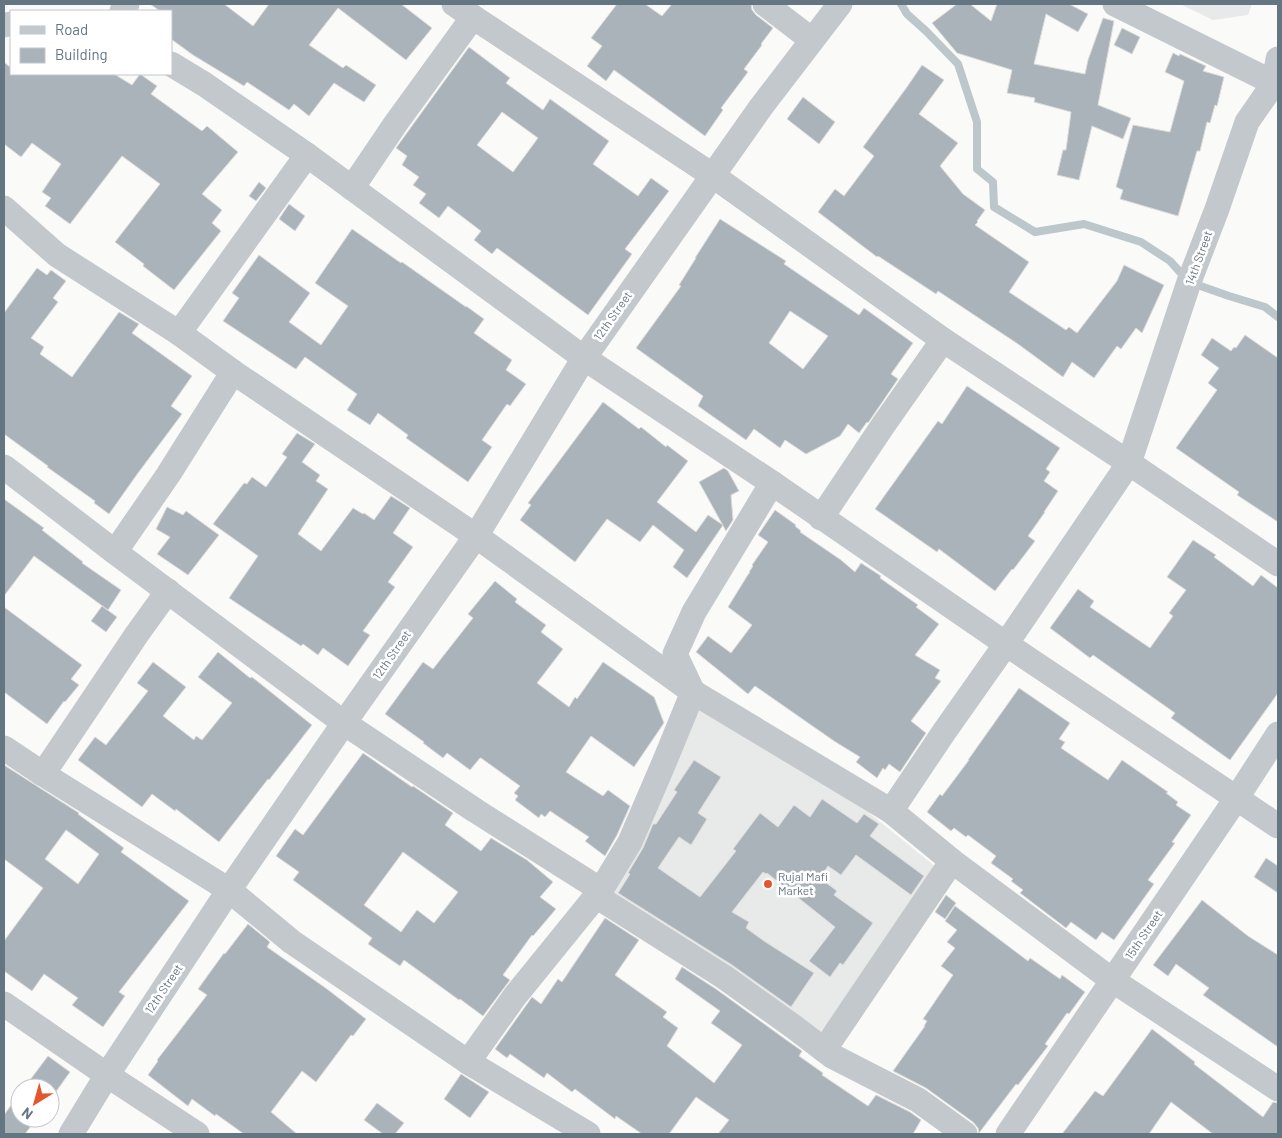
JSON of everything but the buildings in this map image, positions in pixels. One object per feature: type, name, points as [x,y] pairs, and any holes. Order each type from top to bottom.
[{"type":"street","points":[[765,4],[812,40]]},
{"type":"street","name":"12th Street","points":[[71,1134],[107,1075],[230,890],[344,723],[476,536],[584,358],[761,108],[840,4]]},
{"type":"street","points":[[1115,4],[1274,84]]},
{"type":"street","points":[[352,188],[396,123],[463,10],[712,176],[943,340],[1278,564]]},
{"type":"street","name":"14th Street","points":[[891,811],[1129,463],[1189,282],[1217,209],[1246,122],[1274,84],[1278,59]]},
{"type":"street","points":[[172,65],[204,84],[307,155],[584,358],[1278,826]]},
{"type":"street","points":[[178,333],[307,155]]},
{"type":"street","points":[[4,208],[57,255],[178,333],[232,372],[476,536],[693,692],[891,811],[952,861],[1112,980],[1278,1089]]},
{"type":"street","points":[[821,518],[943,340]]},
{"type":"street","points":[[115,552],[168,475],[232,372]]},
{"type":"street","points":[[4,467],[344,723],[724,977],[832,1056],[918,1100],[965,1134]]},
{"type":"street","points":[[468,1062],[515,996],[598,893],[630,842],[693,692],[675,654],[694,612],[772,483]]},
{"type":"street","points":[[43,774],[168,591]]},
{"type":"street","name":"15th Street","points":[[1008,1134],[1236,799],[1278,734]]},
{"type":"street","points":[[4,748],[230,890],[292,942],[468,1062],[588,1134]]},
{"type":"street","points":[[824,1050],[952,861]]},
{"type":"street","points":[[4,1004],[197,1134]]},
{"type":"shaded area","points":[[1180,4],[1252,4],[1248,15],[1213,20]]},
{"type":"shaded area","name":"Rujal Mafi Market","points":[[692,700],[819,772],[937,868],[814,1041],[603,900]]},
{"type":"waterway","points":[[901,4],[907,14],[958,64],[977,122],[977,169],[993,182],[994,207],[1035,232],[1084,224],[1141,242],[1170,261],[1189,282],[1265,307],[1278,317]]},
{"type":"place","name":"Rujal Mafi Market","points":[[768,884]]}]
